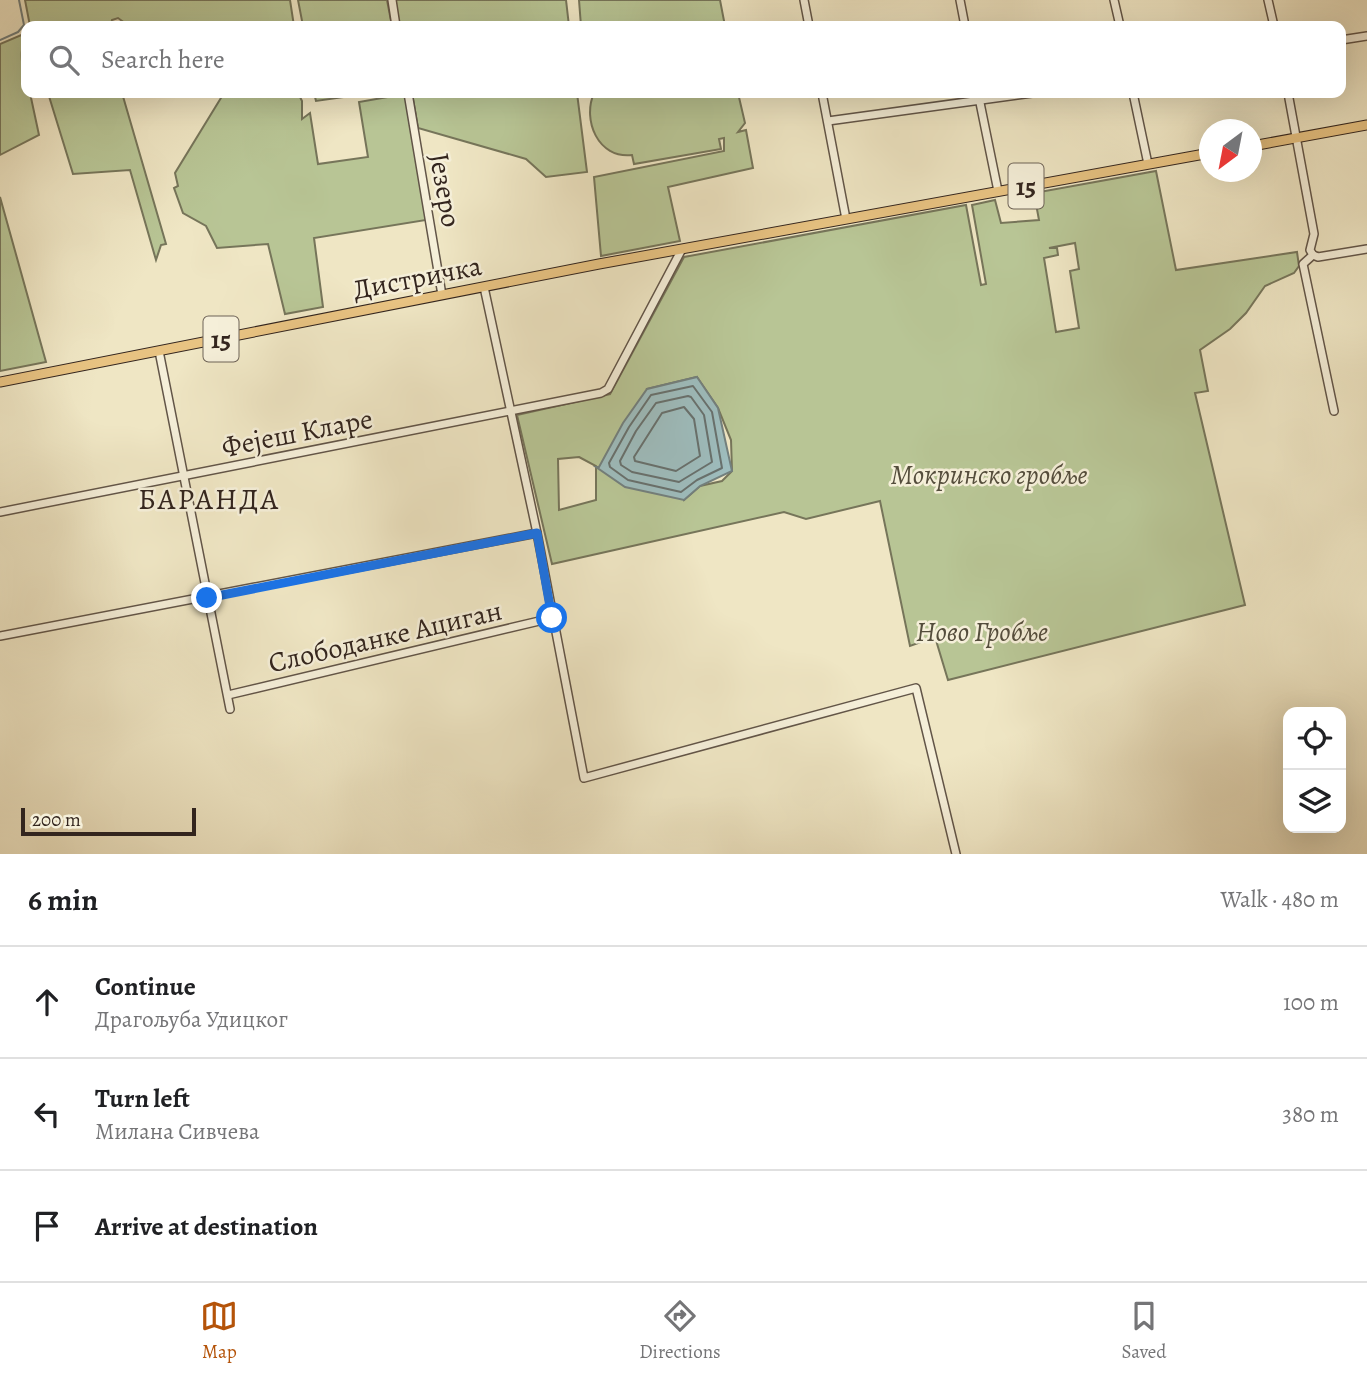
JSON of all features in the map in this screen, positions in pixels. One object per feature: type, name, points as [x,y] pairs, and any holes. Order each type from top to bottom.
[{"type":"main road","points":[[1262,144],[1367,125]]},
{"type":"main road","name":"15","points":[[844,219],[1199,155]]},
{"type":"main road","name":"Дистричка","points":[[0,382],[844,219]]},
{"type":"street","points":[[392,0],[395,21]]},
{"type":"street","points":[[804,0],[808,21]]},
{"type":"street","points":[[960,0],[964,21]]},
{"type":"street","points":[[1114,0],[1118,21]]},
{"type":"street","points":[[1268,0],[1273,21]]},
{"type":"street","points":[[1346,39],[1367,36]]},
{"type":"street","name":"Језеро","points":[[409,98],[442,295]]},
{"type":"street","points":[[823,98],[844,219]]},
{"type":"street","points":[[979,98],[998,191]]},
{"type":"street","points":[[828,121],[1003,98]]},
{"type":"street","points":[[1134,98],[1148,164]]},
{"type":"street","points":[[1288,98],[1314,234],[1310,250],[1318,257],[1367,249]]},
{"type":"street","name":"Фејеш Кларе","points":[[0,512],[601,393],[608,389],[682,249]]},
{"type":"street","points":[[1313,255],[1303,264],[1334,411]]},
{"type":"street","points":[[484,287],[537,533],[584,778],[916,688],[956,854]]},
{"type":"street","points":[[159,351],[230,709]]},
{"type":"street","points":[[0,636],[537,533]]},
{"type":"street","name":"Слободанке Ациган","points":[[229,695],[552,618]]},
{"type":"green space","points":[[25,0],[290,0],[293,21],[122,21],[118,18],[112,21],[29,21]]},
{"type":"green space","points":[[298,0],[387,0],[391,21],[302,21]]},
{"type":"green space","points":[[394,0],[566,0],[568,21],[398,21]]},
{"type":"green space","points":[[579,0],[720,0],[724,21],[581,21]]},
{"type":"green space","points":[[21,35],[21,98],[31,98],[39,135],[0,155],[0,44]]},
{"type":"green space","points":[[50,98],[123,98],[166,244],[161,245],[156,260],[130,170],[73,174]]},
{"type":"green space","points":[[221,98],[300,98],[302,119],[310,113],[318,164],[368,157],[359,102],[406,98],[426,220],[314,238],[323,307],[285,314],[268,244],[217,248],[206,226],[183,213],[174,188],[178,186],[175,173]]},
{"type":"green space","points":[[315,98],[337,98],[316,101]]},
{"type":"green space","points":[[413,98],[578,98],[587,172],[546,177],[526,159],[418,128]]},
{"type":"green space","points":[[593,98],[739,98],[745,123],[738,132],[746,130],[753,168],[668,187],[680,241],[601,256],[594,177],[724,151],[724,138],[719,139],[721,149],[634,164],[632,155],[620,155],[610,151],[596,136],[590,115]]},
{"type":"green space","points":[[1156,171],[1176,270],[1297,252],[1299,266],[1294,273],[1265,286],[1246,313],[1230,329],[1200,350],[1208,391],[1195,393],[1245,605],[948,680],[935,637],[910,646],[880,501],[806,519],[784,512],[552,564],[517,415],[610,394],[684,257],[966,205],[981,285],[986,284],[972,205],[995,200],[1001,223],[1039,220],[1034,193]],"holes":[[[1075,243],[1079,269],[1070,271],[1079,328],[1056,332],[1044,258],[1058,255],[1057,248],[1049,248]],[[697,377],[718,408],[731,440],[732,471],[722,481],[700,486],[684,500],[647,389]],[[579,457],[596,466],[596,500],[559,510],[558,459]]]},
{"type":"green space","points":[[0,197],[46,362],[0,371]]},
{"type":"water","points":[[697,377],[718,408],[732,471],[700,486],[684,500],[625,487],[596,467],[599,467],[623,423],[647,389]]},
{"type":"waterway","points":[[19,0],[23,21]]},
{"type":"waterway","points":[[0,40],[21,28]]},
{"type":"district","name":"БАРАНДА","points":[[209,499]]},
{"type":"route","points":[[207,598],[537,533],[552,618]]},
{"type":"park label","name":"Мокринско гробље","points":[[989,474]]},
{"type":"park label","name":"Ново Гробље","points":[[982,631]]}]
